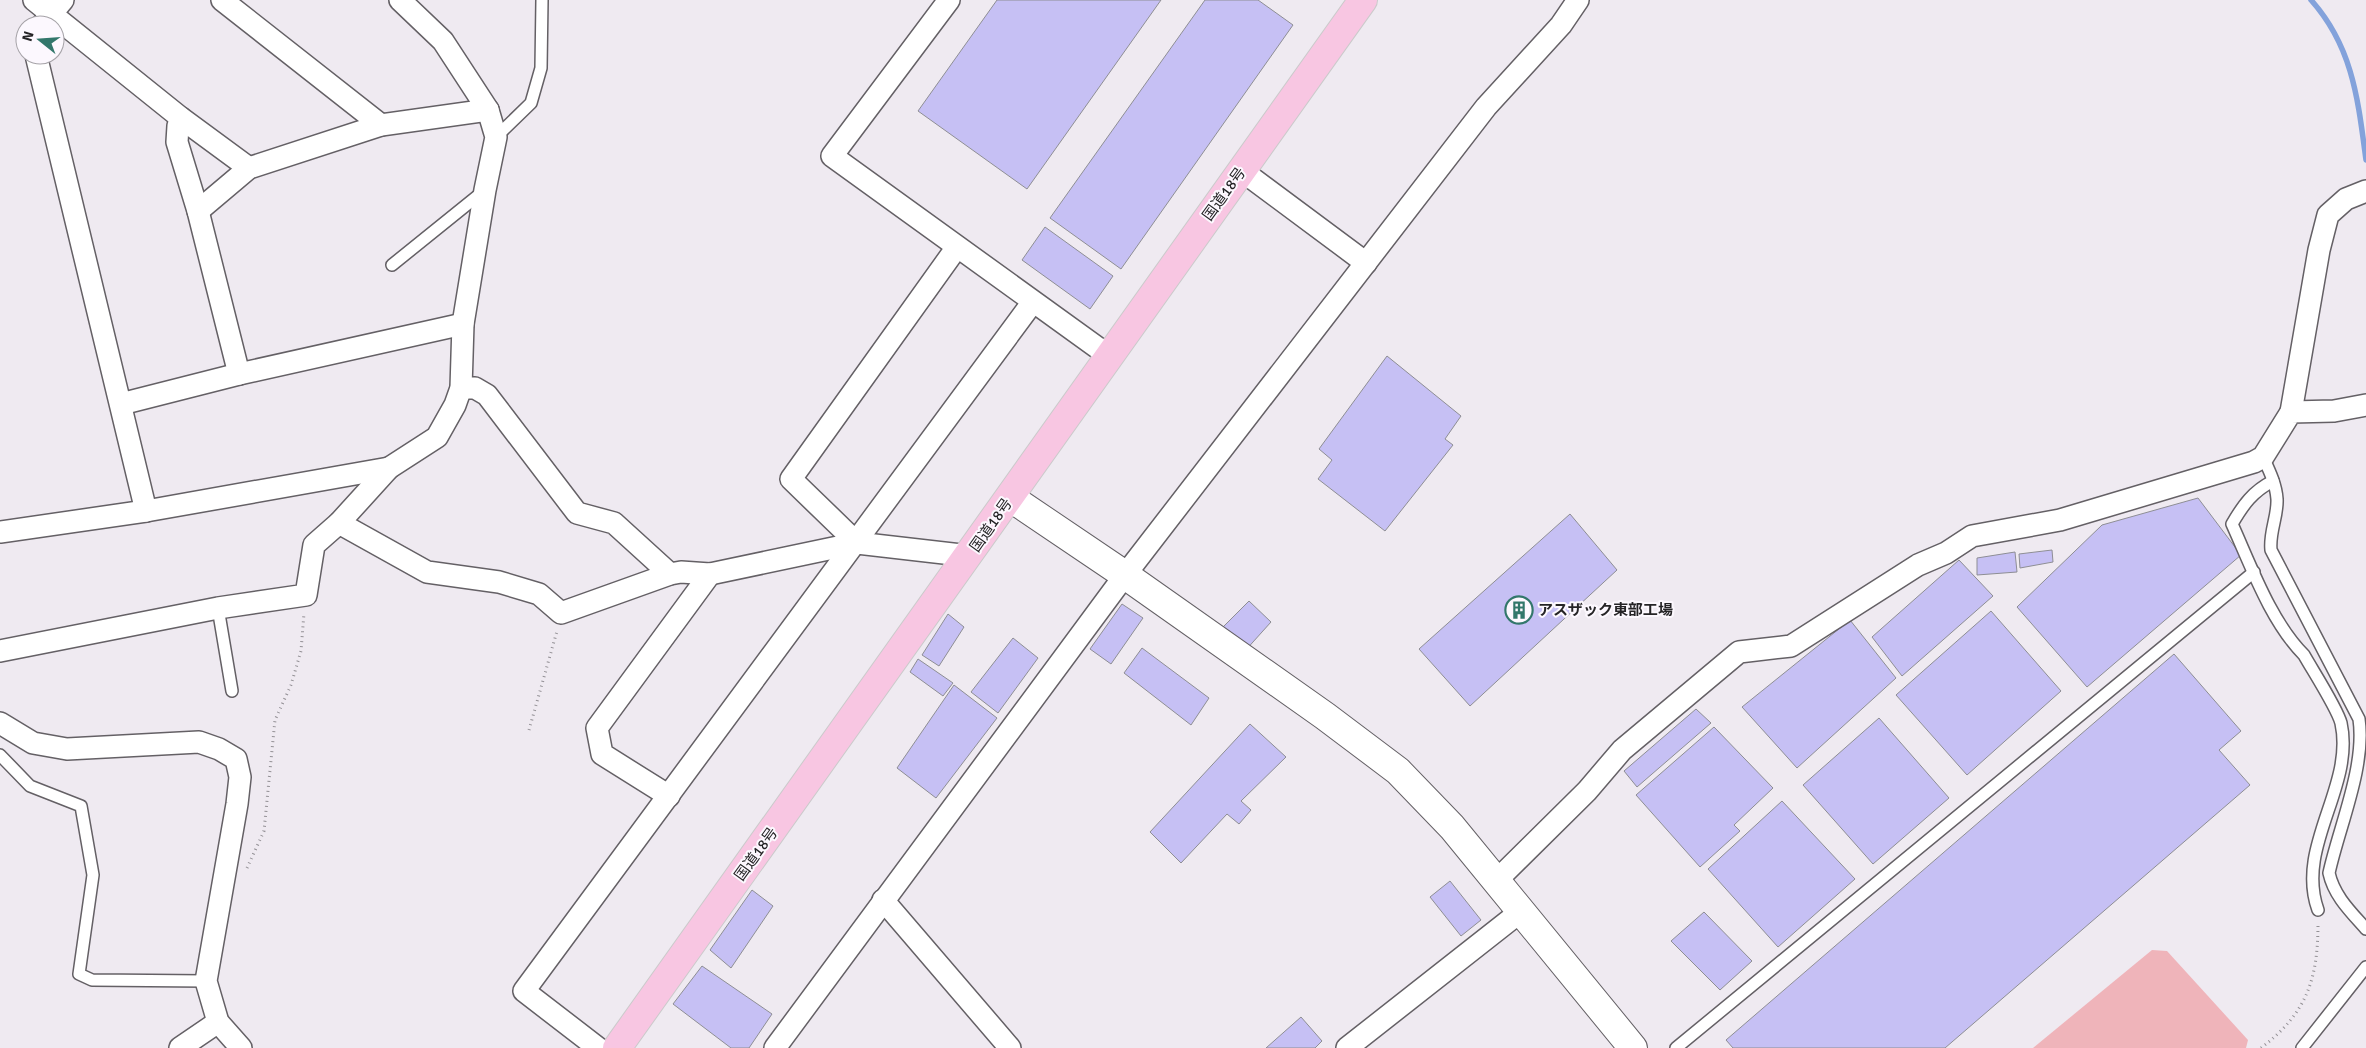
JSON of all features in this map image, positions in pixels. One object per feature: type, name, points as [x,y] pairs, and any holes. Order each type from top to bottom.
[{"type":"highway","name":"国道18号","points":[[617,1048],[970,556],[1109,356],[1363,0]]},
{"type":"street","points":[[34,0],[53,13],[181,118],[249,168]]},
{"type":"street","points":[[222,0],[381,125]]},
{"type":"street","points":[[949,0],[832,156],[1032,303],[1109,356]]},
{"type":"street","points":[[775,1048],[1125,575],[1486,107],[1561,25],[1578,0]]},
{"type":"street","points":[[0,650],[218,608],[306,596],[314,544],[339,523],[389,468],[437,437],[455,405],[461,388],[463,324],[484,190],[496,137],[488,110],[442,41],[407,2]]},
{"type":"street","points":[[38,65],[146,511]]},
{"type":"street","points":[[198,211],[249,168],[381,125],[488,110]]},
{"type":"street","points":[[181,118],[178,126],[177,142],[198,211],[239,374]]},
{"type":"street","points":[[1241,170],[1366,263]]},
{"type":"street","points":[[1496,881],[1587,791],[1622,750],[1739,652],[1791,646],[1918,565],[1946,553],[1972,536],[2060,520],[2245,465],[2263,457],[2291,412],[2319,250],[2328,215],[2346,199],[2366,191]]},
{"type":"street","points":[[857,543],[791,479],[957,247]]},
{"type":"street","points":[[598,1048],[524,991],[857,543],[1032,303]]},
{"type":"street","points":[[121,404],[239,374],[463,324]]},
{"type":"street","points":[[461,388],[474,388],[486,395],[577,513],[614,523],[670,574]]},
{"type":"street","points":[[2291,412],[2334,411],[2366,405]]},
{"type":"street","points":[[0,532],[146,511],[389,468]]},
{"type":"street","points":[[1010,498],[1125,575],[1325,716],[1398,771],[1452,827],[1633,1048]]},
{"type":"street","points":[[339,523],[427,572],[499,582],[523,589],[539,594],[561,613],[670,574],[681,572],[710,574],[857,543],[970,556]]},
{"type":"street","points":[[669,796],[602,754],[597,728],[710,574]]},
{"type":"street","points":[[0,723],[33,743],[59,747],[199,742],[219,749],[236,759],[240,777],[237,804],[206,982],[218,1022],[241,1048]]},
{"type":"street","points":[[883,900],[1010,1048]]},
{"type":"street","points":[[1347,1048],[1520,912]]},
{"type":"street","points":[[180,1048],[218,1022]]},
{"type":"lane","points":[[496,137],[531,103],[541,68],[542,0]]},
{"type":"lane","points":[[392,266],[484,190]]},
{"type":"lane","points":[[2263,457],[2273,481],[2277,498],[2270,538],[2271,550],[2359,719],[2363,734],[2358,772],[2329,873],[2331,883],[2339,898],[2366,929]]},
{"type":"lane","points":[[2273,481],[2258,488],[2244,504],[2232,524],[2268,601],[2296,647],[2304,655],[2340,721],[2343,746],[2340,778],[2321,830],[2314,862],[2312,894],[2318,910]]},
{"type":"lane","points":[[1676,1048],[2254,572]]},
{"type":"lane","points":[[218,608],[232,691]]},
{"type":"lane","points":[[0,755],[30,786],[82,806],[93,875],[79,974],[92,980],[206,982]]},
{"type":"lane","points":[[2302,1048],[2366,967]]},
{"type":"path","points":[[245,871],[264,831],[275,720],[291,685],[301,652],[306,596]]},
{"type":"path","points":[[529,730],[561,613]]},
{"type":"path","points":[[2261,1048],[2288,1025],[2303,1001],[2312,979],[2317,957],[2318,910]]},
{"type":"shaded area","points":[[2152,950],[2167,951],[2248,1040],[2246,1048],[2033,1048]]},
{"type":"building","points":[[997,0],[1161,0],[1027,189],[918,111]]},
{"type":"building","points":[[1205,0],[1258,0],[1293,25],[1121,269],[1050,218]]},
{"type":"building","points":[[1045,227],[1113,276],[1090,309],[1022,260]]},
{"type":"building","points":[[1387,356],[1461,416],[1445,439],[1453,445],[1385,531],[1318,479],[1332,460],[1319,449]]},
{"type":"building","points":[[2198,498],[2241,555],[2087,687],[2017,607],[2102,525]]},
{"type":"building","name":"アスザック東部工場","points":[[1570,514],[1617,570],[1470,706],[1419,649]]},
{"type":"building","points":[[2052,550],[2053,562],[2020,568],[2019,554]]},
{"type":"building","points":[[2015,552],[2017,572],[1977,575],[1977,558]]},
{"type":"building","points":[[1959,560],[1993,596],[1902,676],[1872,637]]},
{"type":"building","points":[[1249,601],[1271,622],[1244,652],[1221,629]]},
{"type":"building","points":[[1122,604],[1143,618],[1111,664],[1090,649]]},
{"type":"building","points":[[1991,611],[2061,691],[1967,775],[1896,695]]},
{"type":"building","points":[[948,614],[964,627],[939,666],[922,655]]},
{"type":"building","points":[[1850,620],[1896,678],[1797,768],[1742,707]]},
{"type":"building","points":[[1013,638],[1038,658],[998,713],[971,692]]},
{"type":"building","points":[[1142,648],[1209,698],[1191,725],[1124,673]]},
{"type":"building","points":[[2174,654],[2241,731],[2219,750],[2250,785],[1945,1048],[1733,1048],[1726,1040]]},
{"type":"building","points":[[918,659],[953,683],[943,696],[910,672]]},
{"type":"building","points":[[954,685],[997,718],[936,798],[897,768]]},
{"type":"building","points":[[1696,709],[1711,723],[1637,787],[1624,771]]},
{"type":"building","points":[[1879,718],[1949,798],[1873,864],[1803,785]]},
{"type":"building","points":[[1250,724],[1286,757],[1241,801],[1251,810],[1239,824],[1227,814],[1181,863],[1150,832]]},
{"type":"building","points":[[1714,727],[1773,788],[1734,825],[1740,831],[1700,867],[1636,795]]},
{"type":"building","points":[[1782,801],[1855,879],[1778,947],[1708,869]]},
{"type":"building","points":[[1450,881],[1481,920],[1461,936],[1430,897]]},
{"type":"building","points":[[752,890],[773,906],[731,968],[710,950]]},
{"type":"building","points":[[1704,912],[1752,961],[1720,990],[1671,941]]},
{"type":"building","points":[[702,966],[772,1014],[749,1048],[731,1048],[673,1004]]},
{"type":"building","points":[[1301,1017],[1322,1041],[1315,1048],[1266,1048]]},
{"type":"waterway","points":[[2311,0],[2325,18],[2345,55],[2356,95],[2366,160]]},
{"type":"place","name":"アスザック東部工場","points":[[1519,610]]}]
